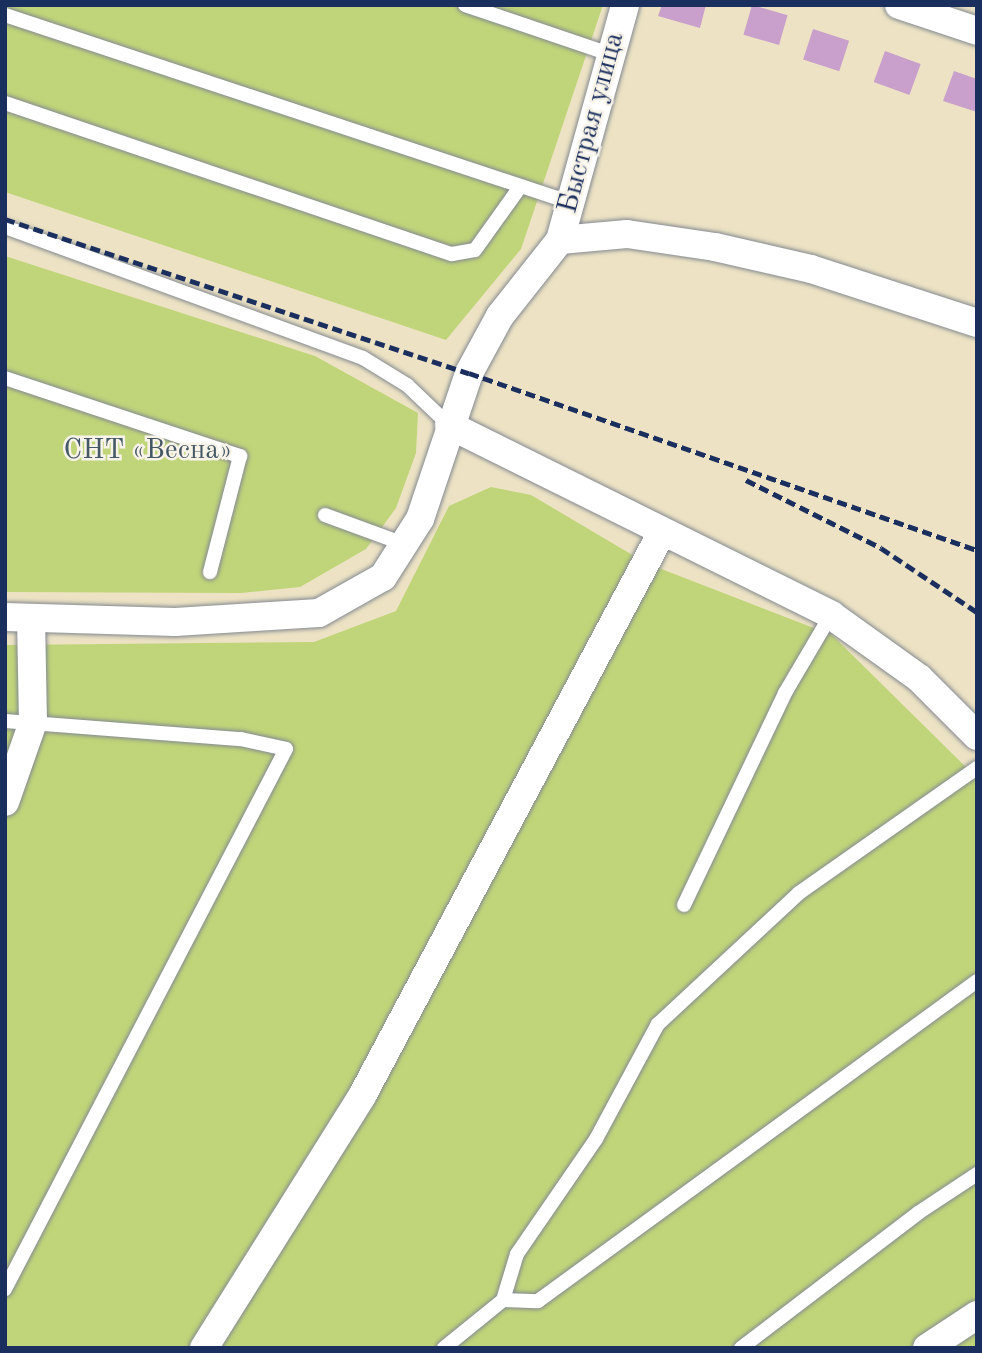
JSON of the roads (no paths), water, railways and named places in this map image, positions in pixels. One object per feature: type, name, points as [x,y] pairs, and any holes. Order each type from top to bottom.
[{"type":"street","name":"Быстрая улица","points":[[560,240],[625,5]]},
{"type":"street","points":[[904,6],[977,31]]},
{"type":"street","points":[[5,802],[33,722],[18,617],[175,622],[319,613],[383,577],[420,519],[449,425],[469,373],[500,316],[560,240],[627,234],[715,247],[811,269],[977,323]]},
{"type":"street","points":[[449,425],[662,534],[831,615],[919,678],[977,736]]},
{"type":"street","points":[[204,1348],[362,1096],[662,534]]},
{"type":"street","points":[[927,1348],[977,1315]]},
{"type":"lane","points":[[464,5],[610,54]]},
{"type":"lane","points":[[5,15],[572,203]]},
{"type":"lane","points":[[5,103],[452,254],[475,250],[520,187]]},
{"type":"lane","points":[[5,227],[363,358],[407,385],[449,425]]},
{"type":"lane","points":[[5,378],[240,456],[209,572]]},
{"type":"lane","points":[[325,515],[404,544]]},
{"type":"lane","points":[[684,905],[785,693],[831,615]]},
{"type":"lane","points":[[5,721],[241,739],[286,749],[5,1289]]},
{"type":"lane","points":[[444,1348],[503,1300],[517,1254],[596,1139],[658,1024],[799,893],[977,768]]},
{"type":"lane","points":[[503,1300],[538,1301],[977,981]]},
{"type":"lane","points":[[741,1348],[918,1213],[977,1174]]},
{"type":"railway","points":[[5,219],[469,373],[977,550]]},
{"type":"railway","points":[[746,480],[881,548],[977,612]]},
{"type":"park label","name":"СНТ «Весна»","points":[[148,451]]}]
